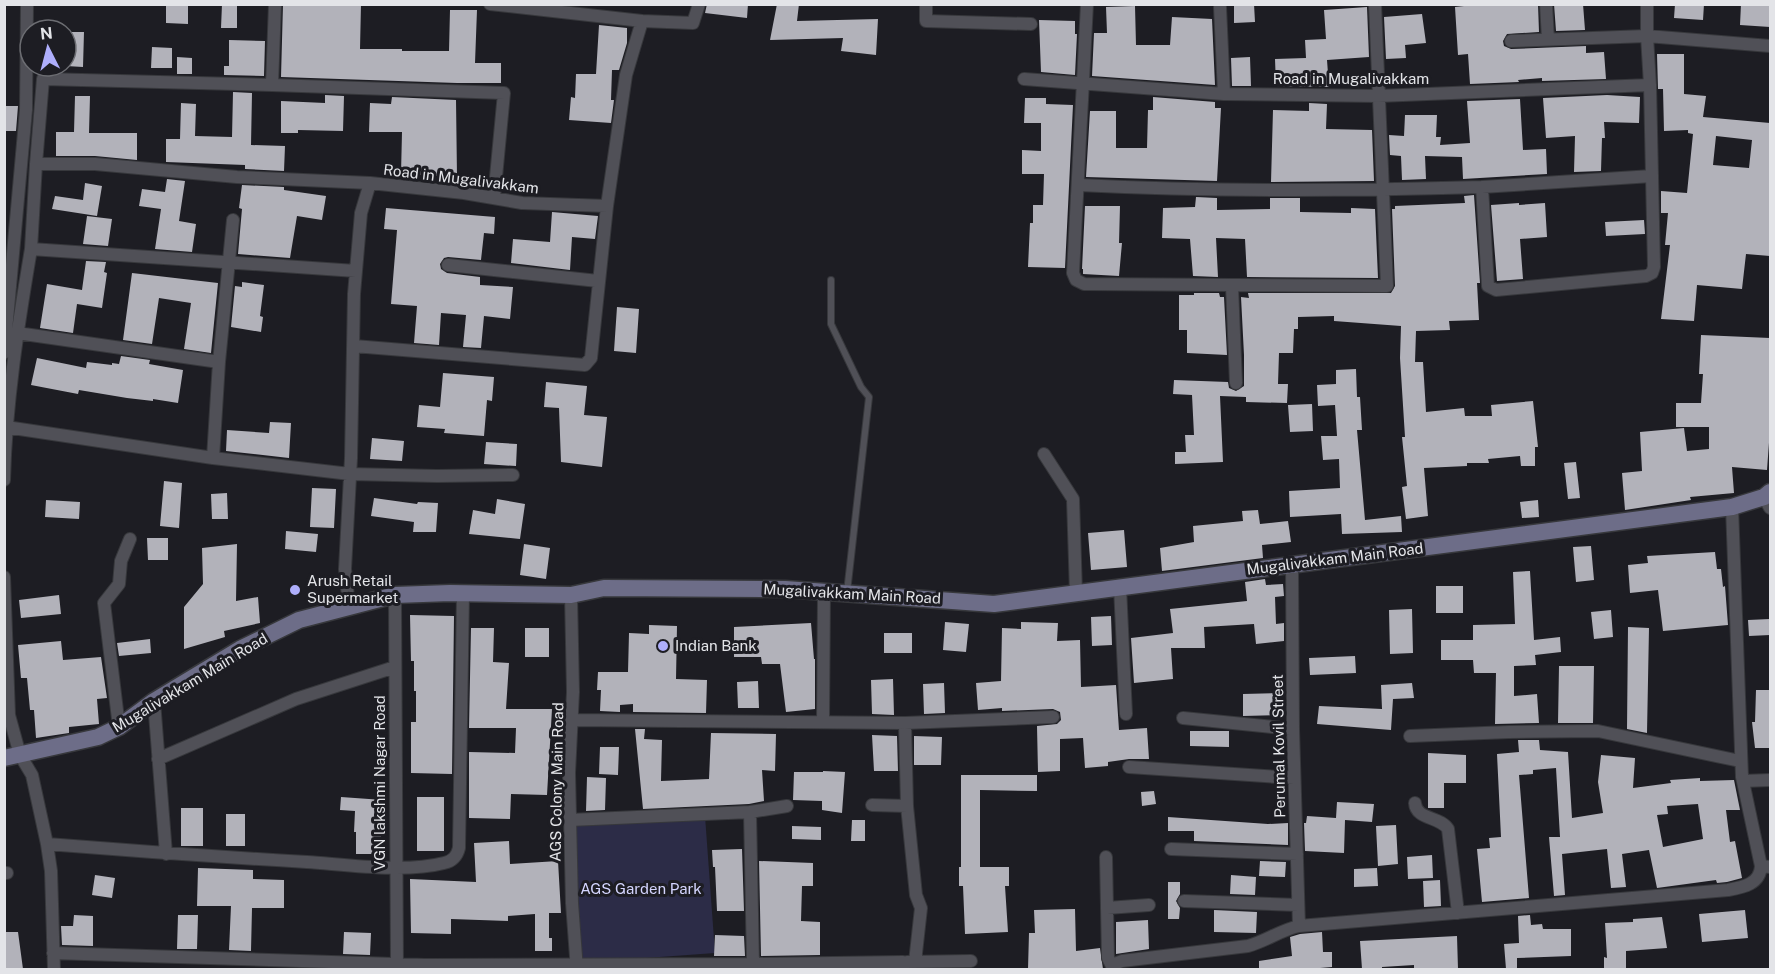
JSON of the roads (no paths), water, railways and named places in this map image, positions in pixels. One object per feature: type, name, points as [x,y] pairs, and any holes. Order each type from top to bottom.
[{"type":"street","points":[[4,352],[26,110],[27,4]]},
{"type":"street","points":[[272,85],[275,4]]},
{"type":"street","points":[[490,4],[642,21],[693,23],[699,4]]},
{"type":"street","points":[[926,4],[926,21],[1031,24]]},
{"type":"street","points":[[1087,4],[1073,273],[1080,283],[1387,286],[1376,4]]},
{"type":"street","points":[[1546,4],[1548,39]]},
{"type":"street","points":[[1482,187],[1488,286],[1496,290],[1646,276],[1652,273],[1654,267],[1647,4]]},
{"type":"street","points":[[1220,7],[1224,94]]},
{"type":"street","points":[[354,346],[585,365],[591,358],[607,206],[626,75],[642,21]]},
{"type":"street","points":[[1511,41],[1647,36],[1770,46]]},
{"type":"street","points":[[4,480],[6,427],[17,333],[31,249],[43,78],[504,93],[494,198]]},
{"type":"street","name":"Road in Mugalivakkam","points":[[1024,79],[1224,94],[1378,96],[1650,85]]},
{"type":"street","points":[[36,164],[95,164],[237,177],[370,183]]},
{"type":"street","points":[[1078,185],[1141,189],[1383,190],[1482,187],[1652,176]]},
{"type":"street","name":"Road in Mugalivakkam","points":[[349,606],[345,569],[356,271],[361,213],[370,183],[522,203],[607,206]]},
{"type":"street","points":[[213,458],[219,362],[233,220]]},
{"type":"street","points":[[31,249],[356,271]]},
{"type":"street","points":[[448,265],[598,280]]},
{"type":"street","points":[[1232,286],[1236,383]]},
{"type":"street","points":[[17,333],[219,362]]},
{"type":"street","points":[[6,427],[213,458],[350,474],[513,475]]},
{"type":"street","points":[[1044,454],[1073,499],[1076,593]]},
{"type":"street","name":"Mugalivakkam Main Road","points":[[12,756],[98,737],[119,727],[154,701],[240,649],[299,620],[395,596],[463,593],[571,595],[604,588],[824,591],[994,604],[1732,507],[1768,499]]},
{"type":"street","points":[[1106,857],[1108,958],[1113,969],[1122,961],[1266,941],[1288,929],[1299,926],[1728,890],[1746,886],[1755,881],[1766,867],[1743,781],[1740,761],[1740,684],[1732,507]]},
{"type":"street","points":[[119,727],[105,603],[119,584],[121,561],[130,539]]},
{"type":"street","name":"Perumal Kovil Street","points":[[1292,565],[1293,729],[1299,926]]},
{"type":"street","points":[[4,577],[12,756],[32,775],[47,843],[51,871],[54,969]]},
{"type":"street","points":[[1120,587],[1126,714]]},
{"type":"street","points":[[823,722],[824,591]]},
{"type":"street","points":[[47,843],[166,854],[396,868],[444,863],[452,860],[458,854],[463,593]]},
{"type":"street","name":"AGS Colony Main Road","points":[[571,595],[573,692],[570,820],[577,967]]},
{"type":"street","name":"VGN lakshmi Nagar Road","points":[[395,596],[397,967]]},
{"type":"street","points":[[158,759],[296,699],[395,667]]},
{"type":"street","points":[[154,701],[166,854]]},
{"type":"street","points":[[571,720],[905,723],[1053,717]]},
{"type":"street","points":[[1183,718],[1293,729]]},
{"type":"street","points":[[905,723],[907,806],[916,895],[921,908],[907,964]]},
{"type":"street","points":[[1410,736],[1598,731],[1740,761]]},
{"type":"street","points":[[1129,767],[1294,778]]},
{"type":"street","points":[[1743,781],[1770,780]]},
{"type":"street","points":[[1415,803],[1419,813],[1440,821],[1448,829],[1458,913]]},
{"type":"street","points":[[872,805],[907,806]]},
{"type":"street","points":[[570,820],[750,812],[787,806]]},
{"type":"street","points":[[750,812],[753,964]]},
{"type":"street","points":[[1171,849],[1297,854]]},
{"type":"street","points":[[1184,901],[1298,905]]},
{"type":"street","points":[[1107,908],[1149,905]]},
{"type":"street","points":[[53,953],[397,967],[971,962]]},
{"type":"lane","points":[[831,280],[831,324],[861,387],[869,397],[847,592]]},
{"type":"place","name":"Arush Retail Supermarket","points":[[295,590]]},
{"type":"place","name":"Indian Bank","points":[[663,646]]},
{"type":"park label","name":"AGS Garden Park","points":[[641,889]]}]
